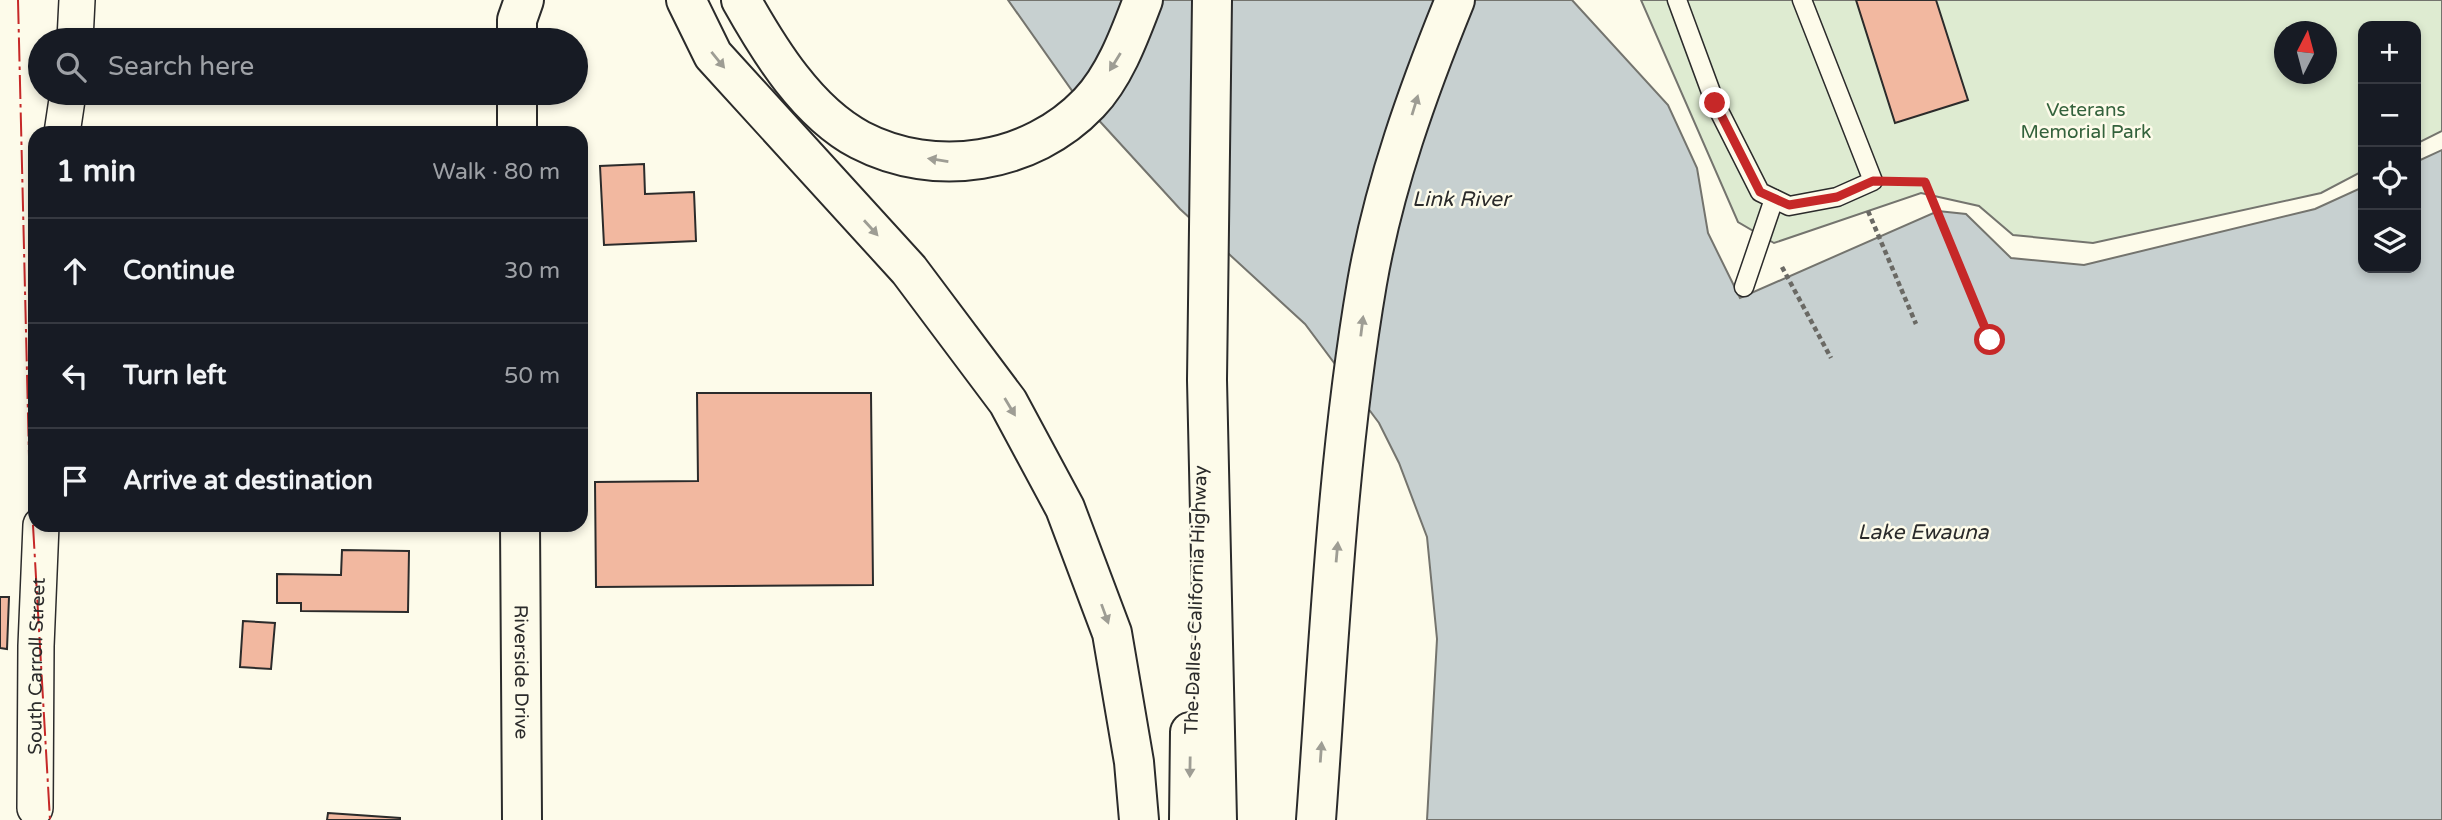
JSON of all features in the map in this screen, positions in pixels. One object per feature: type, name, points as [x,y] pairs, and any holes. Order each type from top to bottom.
[{"type":"main road","points":[[517,28],[524,0]]},
{"type":"main road","points":[[686,0],[713,55],[909,270],[1008,402],[1065,508],[1112,634],[1134,762],[1139,820]]},
{"type":"main road","points":[[741,0],[792,79],[823,112],[859,140],[903,155],[947,162],[1005,155],[1056,132],[1091,101],[1125,46],[1143,0]]},
{"type":"main road","name":"The Dalles-California Highway","points":[[1212,0],[1207,380],[1217,820]]},
{"type":"main road","points":[[1316,820],[1350,410],[1367,281],[1391,181],[1422,83],[1455,0]]},
{"type":"main road","points":[[517,105],[517,126]]},
{"type":"main road","name":"The Dalles-California Highway","points":[[1189,820],[1192,622],[1207,380]]},
{"type":"main road","name":"Riverside Drive","points":[[520,532],[522,820]]},
{"type":"street","points":[[76,28],[77,0]]},
{"type":"street","points":[[63,126],[66,105]]},
{"type":"street","name":"South Carroll Street","points":[[35,808],[36,646],[41,532]]},
{"type":"lane","points":[[1677,0],[1715,103],[1760,192],[1789,205],[1837,197],[1866,184],[1802,0]]},
{"type":"lane","points":[[1744,287],[1774,199]]},
{"type":"path","points":[[1916,324],[1866,184],[1925,182],[1990,340]]},
{"type":"path","points":[[1784,269],[1831,358]]},
{"type":"green space","name":"Veterans Memorial Park","points":[[1641,0],[2442,0],[2442,131],[2421,142],[2421,21],[2358,21],[2358,174],[2321,193],[2093,243],[2013,235],[1979,206],[1921,193],[1774,243],[1738,222]]},
{"type":"water","name":"Lake Ewauna","points":[[1008,0],[1572,0],[1668,105],[1697,168],[1708,233],[1740,298],[1938,211],[1966,214],[2011,258],[2084,265],[2315,209],[2358,189],[2358,273],[2421,273],[2421,160],[2442,150],[2442,820],[1427,820],[1437,639],[1427,537],[1399,463],[1379,423],[1305,324],[1180,209],[1073,92]]},
{"type":"building","points":[[1856,0],[1936,0],[1968,100],[1895,123]]},
{"type":"building","points":[[644,164],[645,194],[694,192],[696,241],[604,245],[600,166]]},
{"type":"building","points":[[697,393],[871,393],[873,585],[596,587],[595,482],[698,481]]},
{"type":"building","points":[[342,550],[409,551],[408,612],[301,611],[301,603],[277,603],[277,574],[341,575]]},
{"type":"building","points":[[0,597],[9,597],[7,649],[0,648]]},
{"type":"building","points":[[243,621],[275,623],[271,669],[240,667]]},
{"type":"building","points":[[328,813],[400,818],[400,820],[327,820]]},
{"type":"power","points":[[18,0],[28,415]]},
{"type":"power","points":[[33,532],[50,820]]},
{"type":"route","points":[[1715,103],[1760,192],[1789,205],[1837,197],[1873,181],[1925,182],[1990,340]]},
{"type":"water label","name":"Link River","points":[[1461,199]]}]
